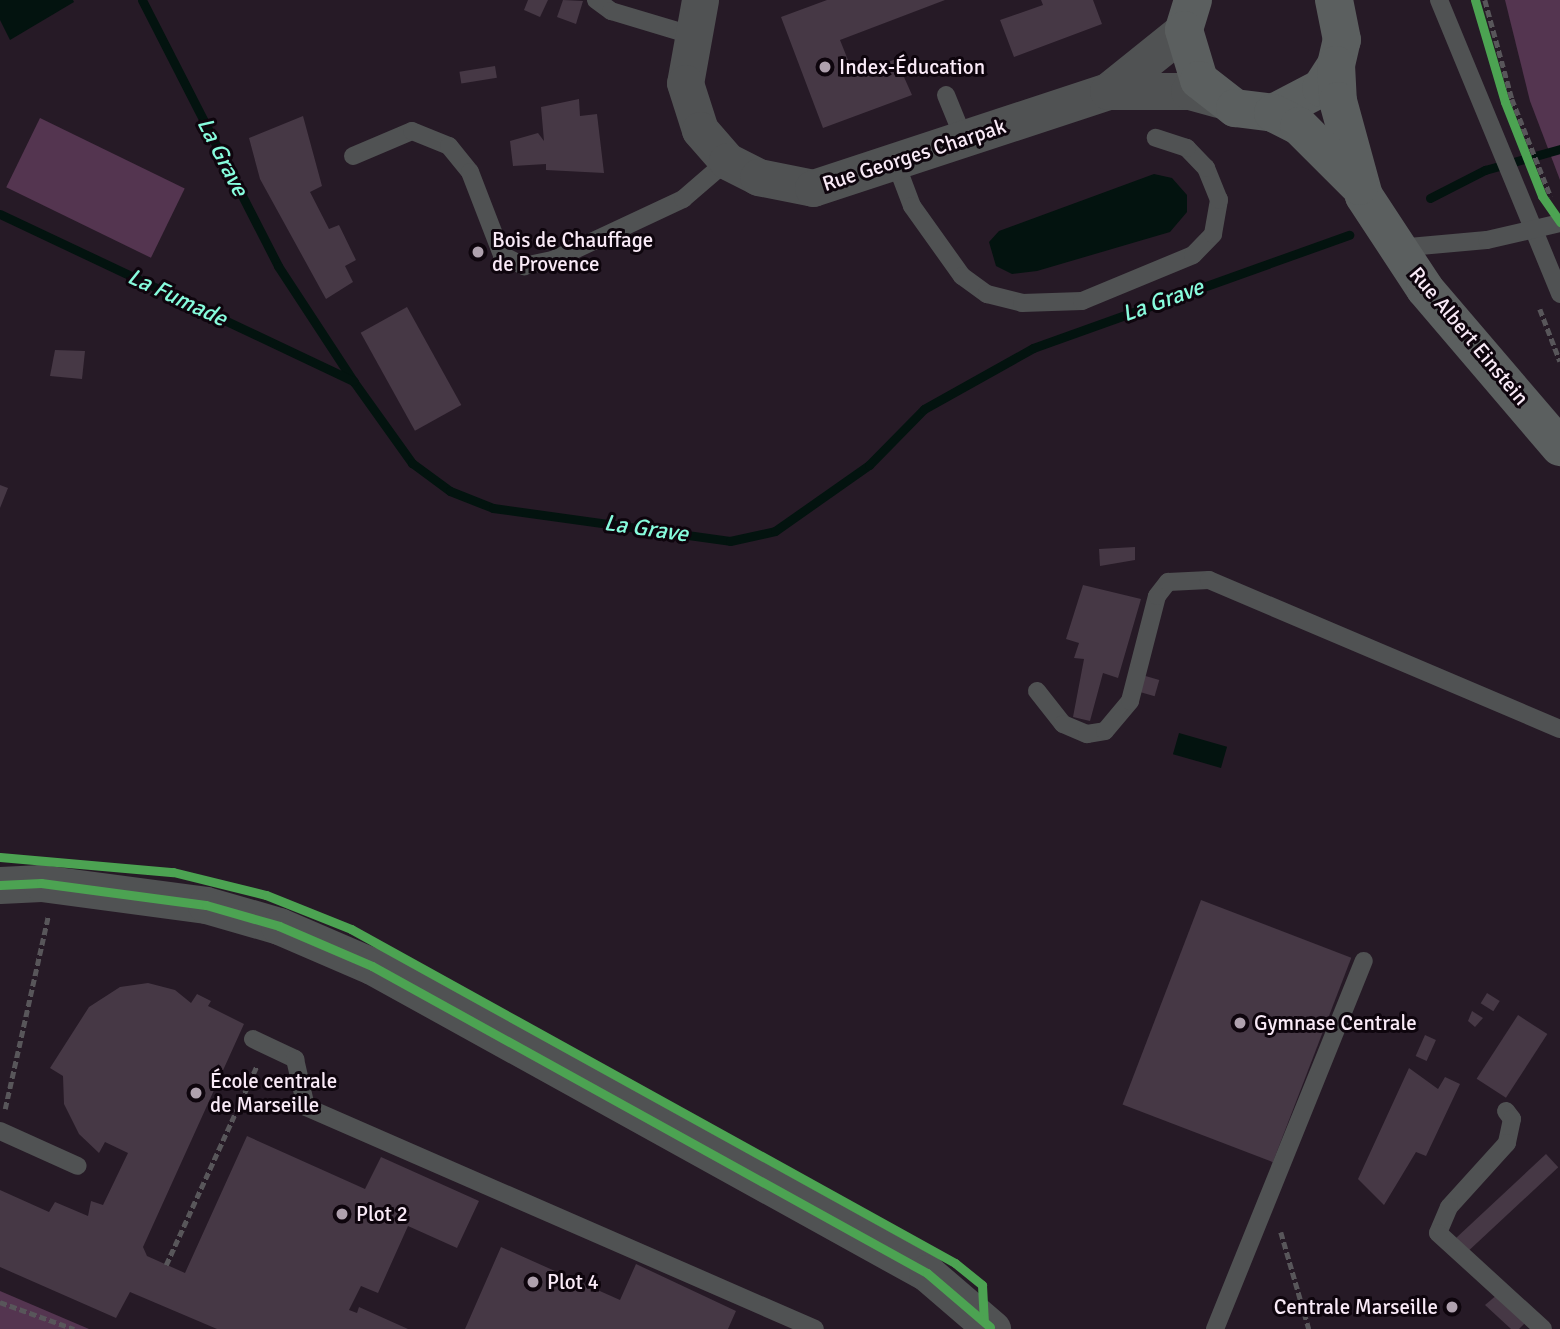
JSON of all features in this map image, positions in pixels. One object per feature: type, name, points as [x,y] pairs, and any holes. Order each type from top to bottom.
[{"type":"street","name":"Rue Georges Charpak","points":[[700,0],[691,34],[685,83],[691,106],[700,130],[727,161],[758,177],[813,188],[1108,91]]},
{"type":"street","points":[[1273,113],[1321,88],[1336,65],[1342,40],[1334,0]]},
{"type":"street","points":[[1108,91],[1189,15]]},
{"type":"street","points":[[1189,15],[1199,80],[1218,99]]},
{"type":"street","name":"Rue Albert Einstein","points":[[1336,65],[1359,187]]},
{"type":"street","points":[[1108,91],[1189,91],[1218,99]]},
{"type":"street","name":"Rue Albert Einstein","points":[[1218,99],[1273,113],[1298,126],[1359,187],[1398,248],[1560,447]]},
{"type":"street","points":[[0,885],[41,883],[206,905],[279,926],[372,966],[927,1273],[992,1329]]},
{"type":"lane","points":[[596,0],[611,11],[691,34]]},
{"type":"lane","points":[[1439,0],[1560,294]]},
{"type":"lane","points":[[946,95],[964,139]]},
{"type":"lane","points":[[353,156],[412,131],[449,146],[470,172],[502,255],[524,266],[553,260],[683,199],[727,161]]},
{"type":"lane","points":[[895,161],[912,206],[962,276],[987,293],[1022,303],[1082,301],[1193,255],[1213,234],[1219,200],[1206,168],[1187,148],[1156,138]]},
{"type":"lane","points":[[1398,248],[1532,230],[1557,218]]},
{"type":"lane","points":[[1037,691],[1063,724],[1087,734],[1105,732],[1130,701],[1157,596],[1168,582],[1209,580],[1560,729]]},
{"type":"lane","points":[[1215,1329],[1364,961]]},
{"type":"lane","points":[[260,1042],[295,1059],[306,1107],[815,1329]]},
{"type":"lane","points":[[1506,1111],[1512,1119],[1507,1143],[1449,1207],[1438,1233],[1543,1329]]},
{"type":"lane","points":[[2,1123],[78,1166]]},
{"type":"path","points":[[1475,0],[1508,101],[1557,218]]},
{"type":"path","points":[[1485,0],[1508,101]]},
{"type":"path","points":[[1537,303],[1560,361]]},
{"type":"path","points":[[2,1123],[46,945],[50,902]]},
{"type":"path","points":[[166,1265],[260,1042]]},
{"type":"path","points":[[1270,1193],[1310,1329]]},
{"type":"path","points":[[0,1301],[74,1329]]},
{"type":"shaded area","points":[[0,0],[74,2],[10,40],[0,20]]},
{"type":"shaded area","points":[[1505,0],[1560,0],[1560,180],[1530,101]]},
{"type":"shaded area","points":[[40,118],[185,189],[151,258],[6,187]]},
{"type":"shaded area","points":[[1154,174],[1172,178],[1187,195],[1187,212],[1170,232],[1037,271],[1012,274],[996,266],[989,242],[999,231]]},
{"type":"shaded area","points":[[1179,733],[1227,747],[1221,768],[1173,754]]},
{"type":"shaded area","points":[[0,1291],[89,1329],[0,1329]]},
{"type":"building","points":[[528,0],[548,0],[540,17],[524,10]]},
{"type":"building","points":[[563,0],[583,1],[576,24],[557,17]]},
{"type":"building","name":"Index-Éducation","points":[[827,0],[945,0],[840,40],[854,75],[896,59],[912,95],[823,128],[781,17]]},
{"type":"building","name":"Index-Éducation","points":[[1041,0],[1093,0],[1102,24],[1014,57],[1000,20],[1043,5]]},
{"type":"building","points":[[495,66],[497,78],[461,83],[459,72]]},
{"type":"building","points":[[579,99],[580,116],[597,114],[604,173],[546,170],[546,164],[513,166],[510,141],[538,133],[544,141],[541,107]]},
{"type":"building","points":[[303,116],[322,186],[310,192],[329,229],[339,225],[356,260],[345,266],[353,282],[326,299],[260,179],[249,138]]},
{"type":"building","points":[[407,307],[461,405],[415,431],[361,333]]},
{"type":"building","points":[[55,350],[85,351],[82,379],[50,376]]},
{"type":"building","points":[[0,485],[8,488],[0,508]]},
{"type":"building","points":[[1135,547],[1135,560],[1100,566],[1099,549]]},
{"type":"building","points":[[1083,585],[1141,599],[1118,678],[1103,673],[1090,721],[1073,717],[1084,659],[1074,658],[1079,643],[1066,639]]},
{"type":"building","points":[[1142,675],[1159,680],[1155,696],[1137,691]]},
{"type":"building","name":"Gymnase Centrale","points":[[1201,900],[1351,958],[1273,1162],[1123,1104]]},
{"type":"building","points":[[148,983],[175,990],[191,1003],[197,994],[211,1001],[208,1006],[244,1024],[143,1247],[147,1256],[185,1273],[247,1136],[365,1189],[381,1157],[479,1201],[457,1248],[408,1226],[378,1293],[361,1286],[349,1310],[357,1313],[359,1307],[408,1329],[217,1329],[130,1292],[116,1318],[0,1267],[0,1190],[49,1212],[55,1202],[88,1216],[91,1201],[103,1205],[128,1153],[105,1142],[99,1153],[79,1134],[64,1104],[63,1076],[50,1068],[89,1007],[120,987]]},
{"type":"building","points":[[1487,993],[1500,1001],[1493,1011],[1481,1003]]},
{"type":"building","points":[[1472,1011],[1483,1018],[1475,1027],[1468,1021]]},
{"type":"building","points":[[1518,1015],[1547,1034],[1506,1098],[1477,1079]]},
{"type":"building","points":[[1425,1035],[1436,1040],[1427,1061],[1416,1056]]},
{"type":"building","points":[[1409,1068],[1438,1089],[1445,1077],[1460,1084],[1426,1156],[1416,1152],[1384,1205],[1358,1179]]},
{"type":"building","points":[[1546,1154],[1558,1167],[1468,1251],[1456,1238]]},
{"type":"building","name":"Plot 4","points":[[501,1247],[620,1300],[636,1264],[736,1311],[728,1329],[465,1329]]},
{"type":"building","points":[[1498,1294],[1527,1321],[1519,1329],[1511,1329],[1485,1305]]},
{"type":"waterway","name":"La Grave","points":[[142,0],[278,266],[354,382],[412,463],[450,491],[493,508],[730,541],[775,531],[869,465],[924,409],[1033,348],[1349,235]]},
{"type":"waterway","name":"La Grave","points":[[1430,198],[1485,170],[1560,149]]},
{"type":"waterway","name":"La Fumade","points":[[0,214],[353,381]]},
{"type":"cycle path","points":[[1475,0],[1505,102],[1542,196],[1560,222]]},
{"type":"cycle path","points":[[0,857],[173,872],[266,895],[351,929],[955,1263],[982,1285],[984,1321]]},
{"type":"cycle path","points":[[0,885],[41,883],[206,905],[279,926],[372,966],[927,1273],[990,1327]]},
{"type":"place","name":"Index-Éducation","points":[[825,67]]},
{"type":"place","name":"Bois de Chauffage de Provence","points":[[478,252]]},
{"type":"place","name":"Gymnase Centrale","points":[[1240,1023]]},
{"type":"place","name":"École centrale de Marseille","points":[[196,1093]]},
{"type":"place","name":"Plot 2","points":[[342,1214]]},
{"type":"place","name":"Plot 4","points":[[533,1282]]},
{"type":"place","name":"Centrale Marseille","points":[[1452,1307]]}]
